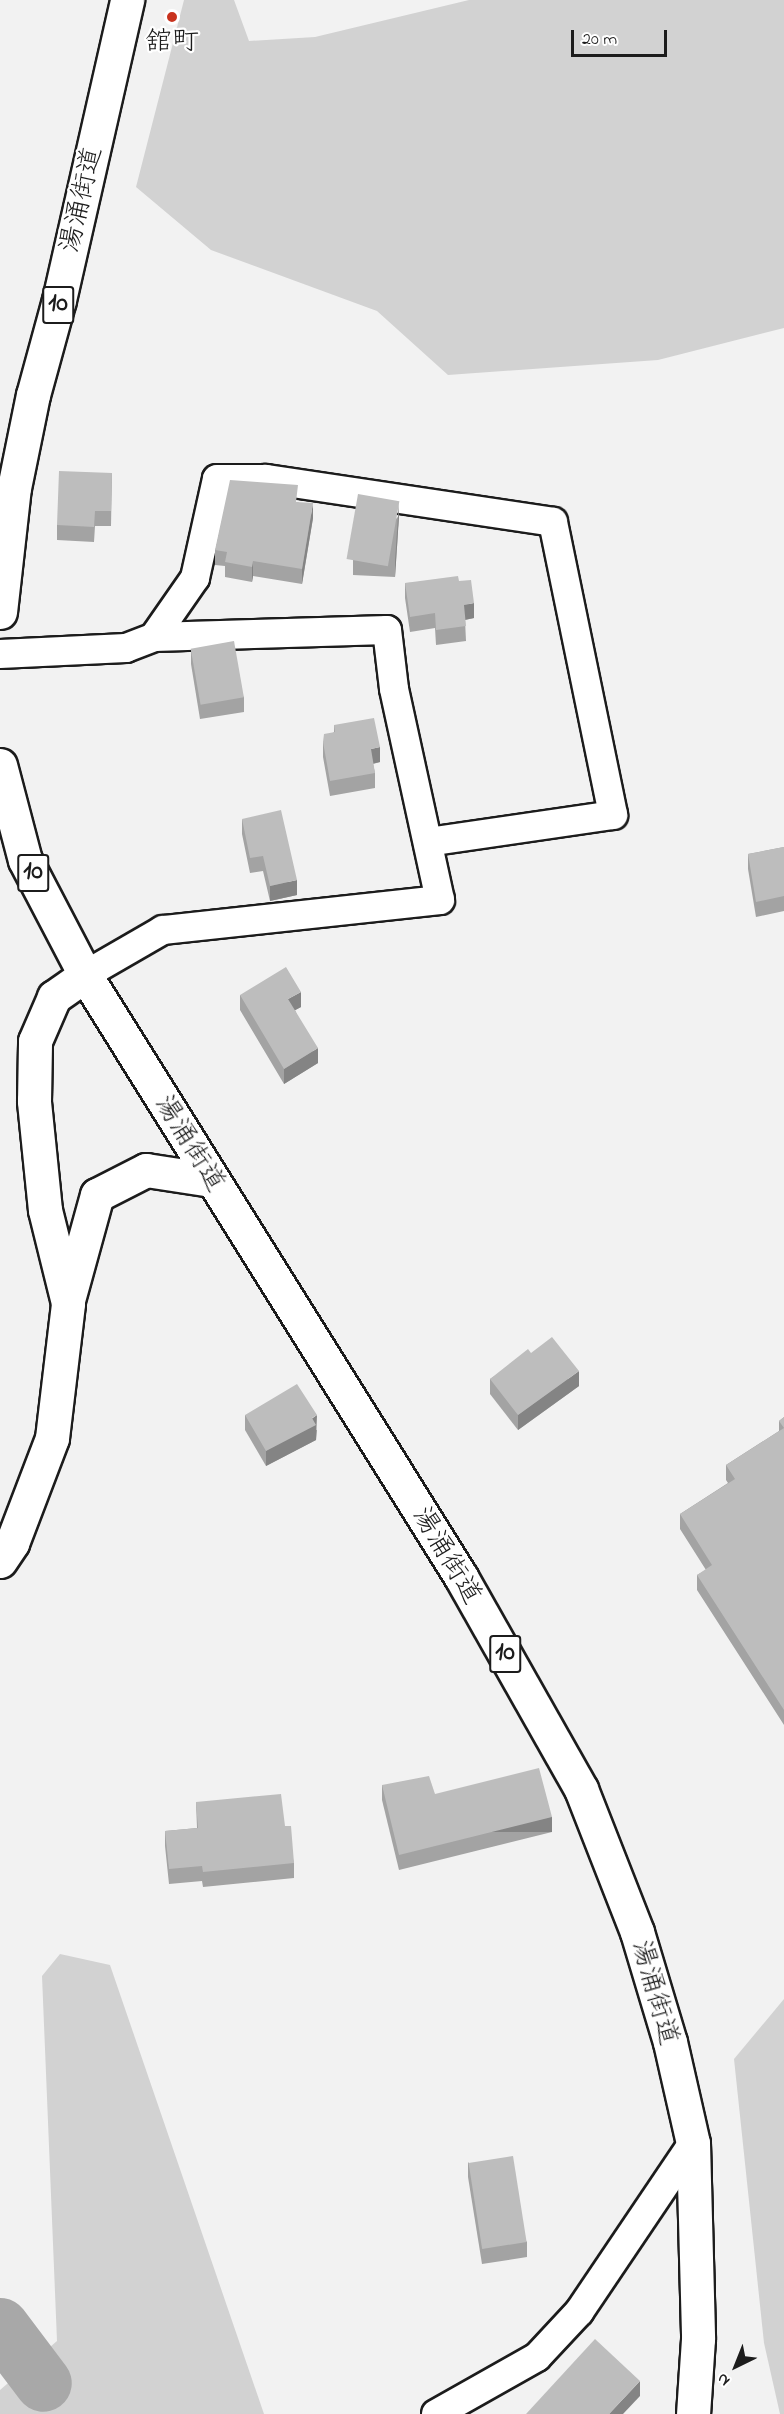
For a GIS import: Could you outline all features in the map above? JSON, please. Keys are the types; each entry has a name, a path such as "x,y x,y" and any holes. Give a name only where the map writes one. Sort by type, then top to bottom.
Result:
{"main road":[{"name":"湯涌街道","path":"0,612 14,488 33,395 60,300 127,0"},
{"name":"湯涌街道","path":"0,765 25,860 86,975 211,1180 461,1577 581,1789 637,1932 670,2042 693,2143 698,2339 693,2414"},
{"path":"68,1303 45,1210 34,1101 34,1041 54,997 86,975"},
{"path":"6,1552 52,1438 68,1303 98,1195 146,1170 211,1180"}],"street":[{"path":"154,637 195,578 217,479 266,479 553,522 613,815 428,842"},
{"path":"0,654 126,648 154,637 387,630 394,689 440,900 163,930 86,975"},
{"path":"436,2414 537,2357 579,2312 693,2143"}],"shaded area":[{"path":"184,0 234,0 249,41 315,37 469,0 784,0 784,328 658,360 448,375 377,311 211,250 136,187"},
{"path":"60,1954 110,1965 264,2414 0,2414 0,2390 57,2341 42,1976"},
{"path":"784,1999 784,2414 780,2414 764,2343 734,2059"}],"building":[{"path":"59,471 112,473 111,511 95,511 94,527 57,525"},
{"path":"230,480 298,485 296,502 313,503 302,569 253,561 252,567 225,562 227,552 215,550"},
{"path":"358,494 399,501 388,566 347,559"},
{"path":"458,576 459,581 471,580 474,603 464,605 466,626 436,630 435,613 410,617 405,583"},
{"path":"234,641 244,697 201,705 191,649"},
{"path":"374,718 380,747 371,749 375,773 330,781 323,742 324,734 335,732 334,725"},
{"path":"281,810 297,880 270,886 263,856 250,858 242,819"},
{"path":"784,847 784,896 756,902 748,854"},
{"path":"286,967 301,992 288,999 318,1048 284,1069 240,995"},
{"path":"552,1337 579,1371 518,1415 490,1379 528,1349 531,1353"},
{"path":"297,1384 317,1415 312,1418 316,1425 266,1451 245,1415"},
{"path":"784,1417 784,1428 779,1421"},
{"path":"784,1428 784,1710 697,1575 712,1565 680,1514 735,1479 726,1465"},
{"path":"539,1768 552,1817 399,1855 382,1785 429,1776 435,1794"},
{"path":"281,1794 285,1826 291,1826 294,1863 203,1872 202,1866 169,1869 165,1831 198,1828 196,1802"},
{"path":"513,2156 527,2242 482,2249 469,2163"},
{"path":"595,2339 640,2381 609,2414 526,2414"}],"waterway":[{"path":"0,2326 43,2383"}],"place":[{"name":"舘町","path":"172,17"}]}
